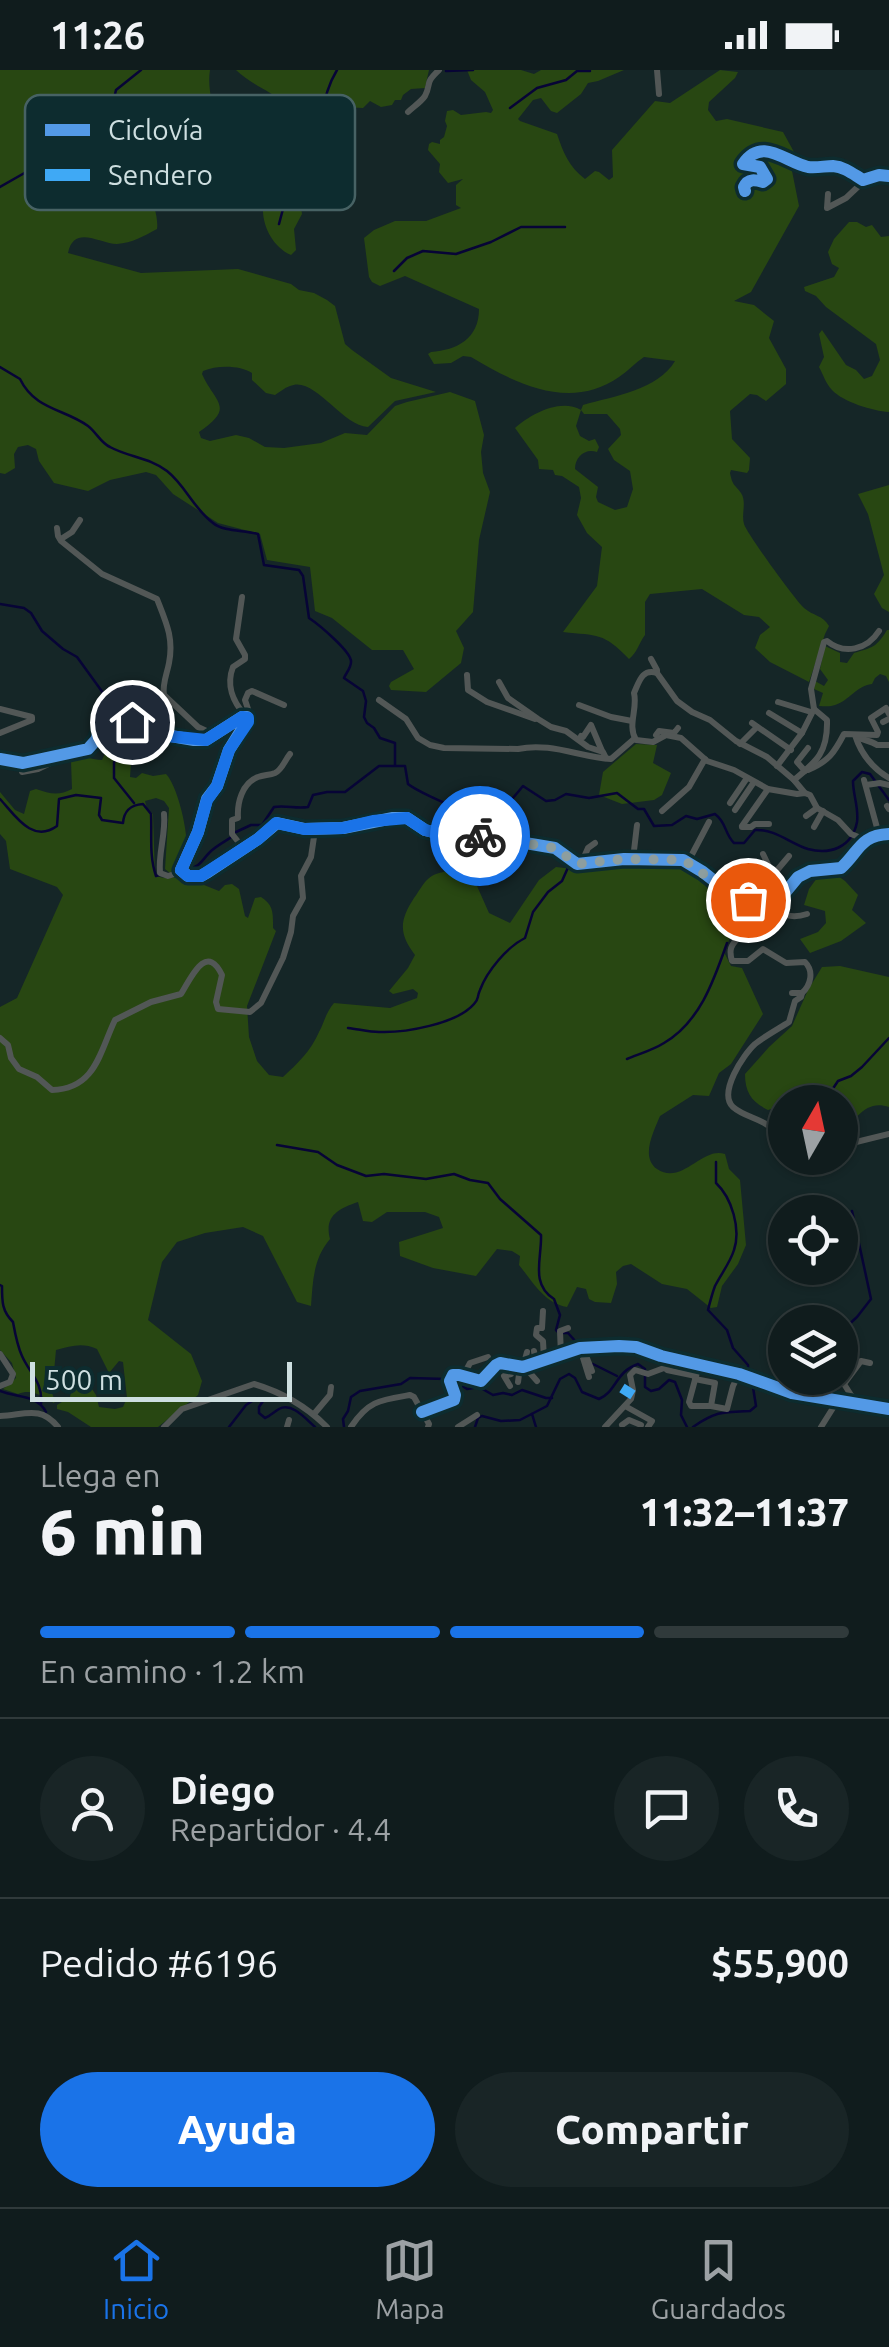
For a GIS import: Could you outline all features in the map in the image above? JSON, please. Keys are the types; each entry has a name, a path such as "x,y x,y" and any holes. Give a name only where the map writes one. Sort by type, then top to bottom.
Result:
{"street":[{"path":"408,112 422,100 428,81 439,70"},
{"path":"657,70 659,94"},
{"path":"745,191 747,182 764,182 766,178 760,167 743,164 756,151 767,151 806,166 840,167 864,180"},
{"path":"828,194 827,208 846,198 864,180 879,174 889,176"},
{"path":"61,540 80,520"},
{"path":"57,528 61,540 102,574 158,599 171,635 164,695 198,727 215,736"},
{"path":"242,597 236,639 246,656 233,667 230,678 234,702 248,715"},
{"path":"777,766 802,733 813,710 812,684 824,642 840,650 862,647 879,631"},
{"path":"651,659 676,701 763,755 810,795 820,809 853,835 866,840"},
{"path":"634,739 634,693 641,676 656,673"},
{"path":"466,675 468,690 487,702 538,720"},
{"path":"499,682 508,698 538,720 566,731 605,756"},
{"path":"164,814 166,829 159,864 161,874 168,876 181,870 229,750 248,722 245,700 251,692 284,705"},
{"path":"380,700 406,719 418,738 430,746 528,747 614,758 634,739"},
{"path":"778,702 813,710 826,720 826,741 821,753 794,780"},
{"path":"579,705 632,721"},
{"path":"0,709 32,720 0,733"},
{"path":"0,759 23,763 29,769 88,749 103,722 116,712 168,736 206,740 248,715"},
{"path":"770,713 802,733"},
{"path":"877,736 871,718 887,716"},
{"path":"877,736 887,716"},
{"path":"581,736 591,725 605,756"},
{"path":"740,744 754,726 791,750"},
{"path":"656,736 660,732 674,733 678,728"},
{"path":"806,770 834,754 845,734 856,731 877,736"},
{"path":"856,731 862,740 889,745"},
{"path":"856,731 860,753 889,782"},
{"path":"634,739 650,742 662,736 677,736 705,759 768,789 805,792"},
{"path":"806,770 798,762 808,748"},
{"path":"252,844 240,844 234,837 232,820 238,818 240,798 247,784 280,770 290,754"},
{"path":"662,811 689,787 705,759"},
{"path":"732,806 751,780"},
{"path":"879,834 871,783 889,782"},
{"path":"768,789 742,826 745,829 769,824"},
{"path":"806,816 820,809"},
{"path":"814,827 820,809"},
{"path":"181,870 188,876 201,876 252,844 276,823 315,829 352,828 373,821 407,818 433,832 448,830 546,846 581,864 683,860 727,891 782,916 807,914"},
{"path":"688,862 709,822"},
{"path":"633,859 637,824"},
{"path":"0,1038 8,1045 19,1069 52,1090 64,1090 79,1082 100,1060 115,1020 151,1002 180,994 204,962 216,964 222,974 218,1008 250,1012 260,1003 283,958 293,916 303,898 301,876 311,857 315,829"},
{"path":"752,900 784,894 795,879 810,871 841,868 866,840 889,834"},
{"path":"540,837 546,846"},
{"path":"581,864 588,848 596,843"},
{"path":"763,854 773,880 784,894"},
{"path":"773,875 789,856"},
{"path":"762,881 778,886"},
{"path":"752,900 742,932 729,952 732,960 748,960 762,948 786,963 805,962 810,977 806,990 795,1001 789,1022 754,1045 730,1082 728,1102 768,1125"},
{"path":"792,994 802,993"},
{"path":"858,1142 889,1134"},
{"path":"543,1311 542,1328 536,1328 536,1336 544,1342 527,1365 514,1384 504,1376 527,1365 582,1348 636,1347 739,1374 792,1393 889,1409"},
{"path":"560,1355 560,1331 568,1328"},
{"path":"582,1348 590,1374"},
{"path":"527,1365 531,1351 527,1365 537,1381"},
{"path":"0,1354 13,1374 10,1382 0,1386"},
{"path":"463,1376 470,1363 488,1356"},
{"path":"858,1364 863,1359"},
{"path":"619,1424 633,1395 630,1375 635,1370 645,1374 683,1361"},
{"path":"422,1412 454,1400 451,1377 456,1374 482,1381 496,1365 527,1365"},
{"path":"699,1365 689,1404 698,1407 728,1408 739,1374"},
{"path":"665,1368 716,1383 712,1406"},
{"path":"164,1427 182,1409 254,1384 314,1414 328,1427"},
{"path":"314,1414 331,1388"},
{"path":"851,1395 861,1404"},
{"path":"351,1427 372,1403 413,1396 428,1427"},
{"path":"821,1427 838,1400"},
{"path":"605,1427 629,1420 645,1426 652,1421 625,1406"},
{"path":"0,1416 39,1413 58,1427"},
{"path":"178,1414 179,1427"},
{"path":"458,1427 478,1415"}],"green space":[{"path":"0,70 210,70 211,95 25,95 25,210 155,210 157,229 133,241 117,244 82,237 71,244 68,253 141,273 238,269 291,284 335,306 345,344 352,350 391,378 436,392 395,401 368,427 348,418 309,387 290,386 275,395 266,393 247,370 215,368 202,374 220,410 199,432 201,438 210,441 236,435 265,447 284,448 321,443 345,433 367,435 395,406 407,402 450,392 475,401 484,435 483,473 490,492 479,540 473,612 456,631 464,648 461,663 426,692 391,690 391,682 414,669 403,650 372,650 332,618 315,611 310,567 267,560 260,534 218,523 173,494 156,475 146,472 110,480 88,491 54,483 36,449 28,445 18,447 14,454 15,468 0,473"},
{"path":"236,70 429,70 425,88 411,89 401,100 381,107 370,101 363,108 355,108 355,95 273,95"},
{"path":"467,70 521,70 534,74 541,70 624,70 588,83 581,94 557,113 541,98 533,100 518,119 557,134 567,159 585,179 595,171 609,180 613,177 612,150 655,101 670,103 720,70 738,72 709,102 708,110 716,121 727,119 783,132 794,152 792,171 799,206 751,292 734,301 754,305 774,321 769,338 786,369 786,384 766,401 750,394 730,411 732,439 750,458 747,473 730,473 743,497 744,524 754,540 799,603 829,626 809,682 770,662 755,648 760,635 770,627 759,617 744,615 702,589 650,594 645,602 645,635 629,659 599,637 563,632 597,586 602,547 587,533 577,515 579,487 555,475 553,470 539,469 538,460 515,428 546,409 564,406 581,410 583,405 634,391 658,379 675,361 644,357 600,387 563,393 525,384 471,357 434,364 428,354 465,341 475,328 479,309 405,276 380,286 372,282 364,238 395,221 426,221 461,208 456,205 456,185 463,179 448,183 439,172 440,164 428,150 429,144 440,144 444,137 447,111 461,115 493,110 485,92 471,80","holes":["581,410 584,414 607,414 620,429 621,435 608,449 614,460 630,471 633,489 627,507 615,510 598,502 598,487 575,469 582,454 597,452 599,447 595,439 589,441 580,436 576,426"]},
{"path":"263,210 301,210 294,229 296,250 291,255 279,247 264,221"},
{"path":"849,222 872,225 881,237 889,236 889,412 843,398 828,385 819,367 824,357 819,334 822,330 846,365 864,379 872,376 880,360 876,344 804,287 834,277 839,268 832,264 828,252"},
{"path":"889,485 889,612 874,594 884,575 868,514 858,494"},
{"path":"887,630 889,682 880,674 872,684 840,703 819,706 823,693 814,689 815,681 824,686 828,680 820,669 825,646 840,653 840,662 847,663 854,653 877,644"},
{"path":"114,723 118,723 124,736 133,737 130,777 166,774 182,812 186,854 181,865 170,873 165,869 169,808 156,798 145,801 153,814 155,876 184,877 219,891 232,884 239,889 248,918 255,898 261,897 271,907 276,931 247,1006 249,1037 257,1061 269,1075 283,1077 303,1057 334,1003 390,1008 417,998 413,989 393,994 389,991 415,955 404,934 406,914 424,883 436,874 467,872 489,913 510,923 539,880 556,867 589,871 685,867 733,903 735,926 724,952 731,966 742,968 763,1014 731,1064 719,1073 709,1096 693,1095 660,1116 649,1151 652,1164 666,1173 683,1170 708,1155 725,1154 729,1169 740,1180 746,1245 722,1286 717,1307 711,1308 687,1289 662,1284 631,1264 616,1272 611,1303 595,1302 589,1299 586,1289 577,1287 567,1307 559,1305 540,1291 519,1265 520,1256 512,1251 497,1249 476,1276 433,1268 400,1256 399,1242 443,1228 439,1217 425,1212 387,1212 372,1222 363,1221 358,1202 331,1219 330,1239 315,1271 311,1306 297,1302 263,1236 243,1227 177,1242 162,1262 148,1320 191,1354 202,1381 198,1395 158,1427 91,1427 57,1409 70,1397 73,1383 88,1383 99,1407 123,1407 127,1398 123,1362 119,1361 109,1373 97,1349 92,1347 76,1345 56,1350 54,1403 33,1393 3,1389 16,1378 12,1363 0,1350 0,1007 17,998 63,895 57,887 10,869 6,841 0,834 0,792 15,810 24,814 30,791 59,793 72,789 71,761 77,755 102,760"},
{"path":"636,744 657,745 653,763 671,773 662,795 654,800 622,804 599,795 603,772"},
{"path":"835,874 858,895 852,910 866,923 841,941 810,953 800,939 818,932 826,923 825,911 804,905 809,889 817,878"},
{"path":"840,966 889,977 889,1107 873,1106 858,1115 858,1085 768,1085 768,1110 758,1104 746,1087 745,1074 792,1026 822,967"}],"waterway":[{"path":"115,95 141,70"},
{"path":"327,95 337,70"},
{"path":"446,71 473,70"},
{"path":"510,108 537,88 566,80 577,71 590,71"},
{"path":"0,187 25,173"},
{"path":"279,224 283,210"},
{"path":"394,271 407,258 423,251 456,254 521,227 565,227"},
{"path":"0,367 20,379 42,403 79,420 107,445 167,471 213,523 258,534 264,565 299,570 309,618 350,657 344,678 363,691 367,723 380,738 395,743 395,765"},
{"path":"0,604 24,608 42,631 77,657 106,697 110,710"},
{"path":"113,717 124,753 114,762 114,778 134,803"},
{"path":"236,832 262,825 274,807 308,807 313,795 345,792 379,766 405,766 411,786 452,805 474,801 473,810 482,813 496,812 523,786 546,801 566,794 589,798 617,793 638,809 644,809 654,826 672,825 686,816 697,819 715,814 734,843 744,843 755,830 763,830 816,851 839,848 850,838 857,817 853,781 862,772 870,774 889,800"},
{"path":"0,799 25,825 40,832 57,826 59,799 76,795 101,798 102,820 123,823 128,809 143,804 151,814 152,861 156,876 159,875"},
{"path":"185,869 197,866 230,838"},
{"path":"348,1028 402,1031 443,1022 466,1011 477,1000 498,960 525,938 533,912 562,881 570,863"},
{"path":"627,1059 664,1043 687,1024 704,999 727,943"},
{"path":"835,1085 862,1067 889,1038"},
{"path":"277,1145 318,1152 337,1165 366,1176 426,1179 454,1174 488,1183 500,1199 541,1235 540,1278 560,1315 556,1330 568,1333 578,1344"},
{"path":"716,1162 716,1183 731,1205 736,1242 708,1310 727,1330 733,1348 748,1365 748,1373"},
{"path":"858,1239 871,1299 858,1316"},
{"path":"0,1285 17,1343 38,1384 41,1404"},
{"path":"593,1364 617,1376"},
{"path":"475,1427 482,1416 520,1420 547,1406 560,1379 569,1374 582,1392 599,1399 630,1367 638,1364 645,1369 645,1387 651,1391 669,1380 675,1382 687,1427"},
{"path":"344,1427 351,1397 360,1391 401,1384 410,1378 446,1379"},
{"path":"453,1380 467,1389 479,1387 493,1395 512,1395 522,1390 552,1398"},
{"path":"693,1427 720,1413 750,1411 756,1406 752,1381"},
{"path":"0,1391 32,1399 46,1412"},
{"path":"229,1427 246,1405 257,1398 263,1401 259,1413 265,1418 284,1407 298,1412 315,1427"},
{"path":"532,1414 536,1427"}],"marked path":[{"path":"622,1388 633,1395"}],"cycle path":[{"path":"745,191 748,182 767,179 760,167 743,164 750,156 766,151 808,167 837,167 863,180 889,176"},
{"path":"0,759 23,763 88,749 104,719 116,712 159,734 194,740 206,740 247,717 229,750 217,786 207,799 181,870 188,876 208,872 277,823 305,829 343,828 407,818 433,832 448,830 555,848 577,864 624,859 683,860 727,891 761,900 784,894 798,877 810,871 841,868 866,841 889,834"},
{"path":"422,1412 454,1400 450,1381 453,1375 481,1381 500,1363 523,1367 580,1348 619,1346 739,1374 792,1393 889,1409"}],"way so far":[{"path":"480,836 555,848 577,864 624,859 684,860 727,891 748,900"}],"route":[{"path":"132,722 168,736 206,740 242,717 248,718 207,800 181,870 188,876 208,872 280,822 304,829 352,828 373,821 407,818 433,832 448,830 480,836"}]}
